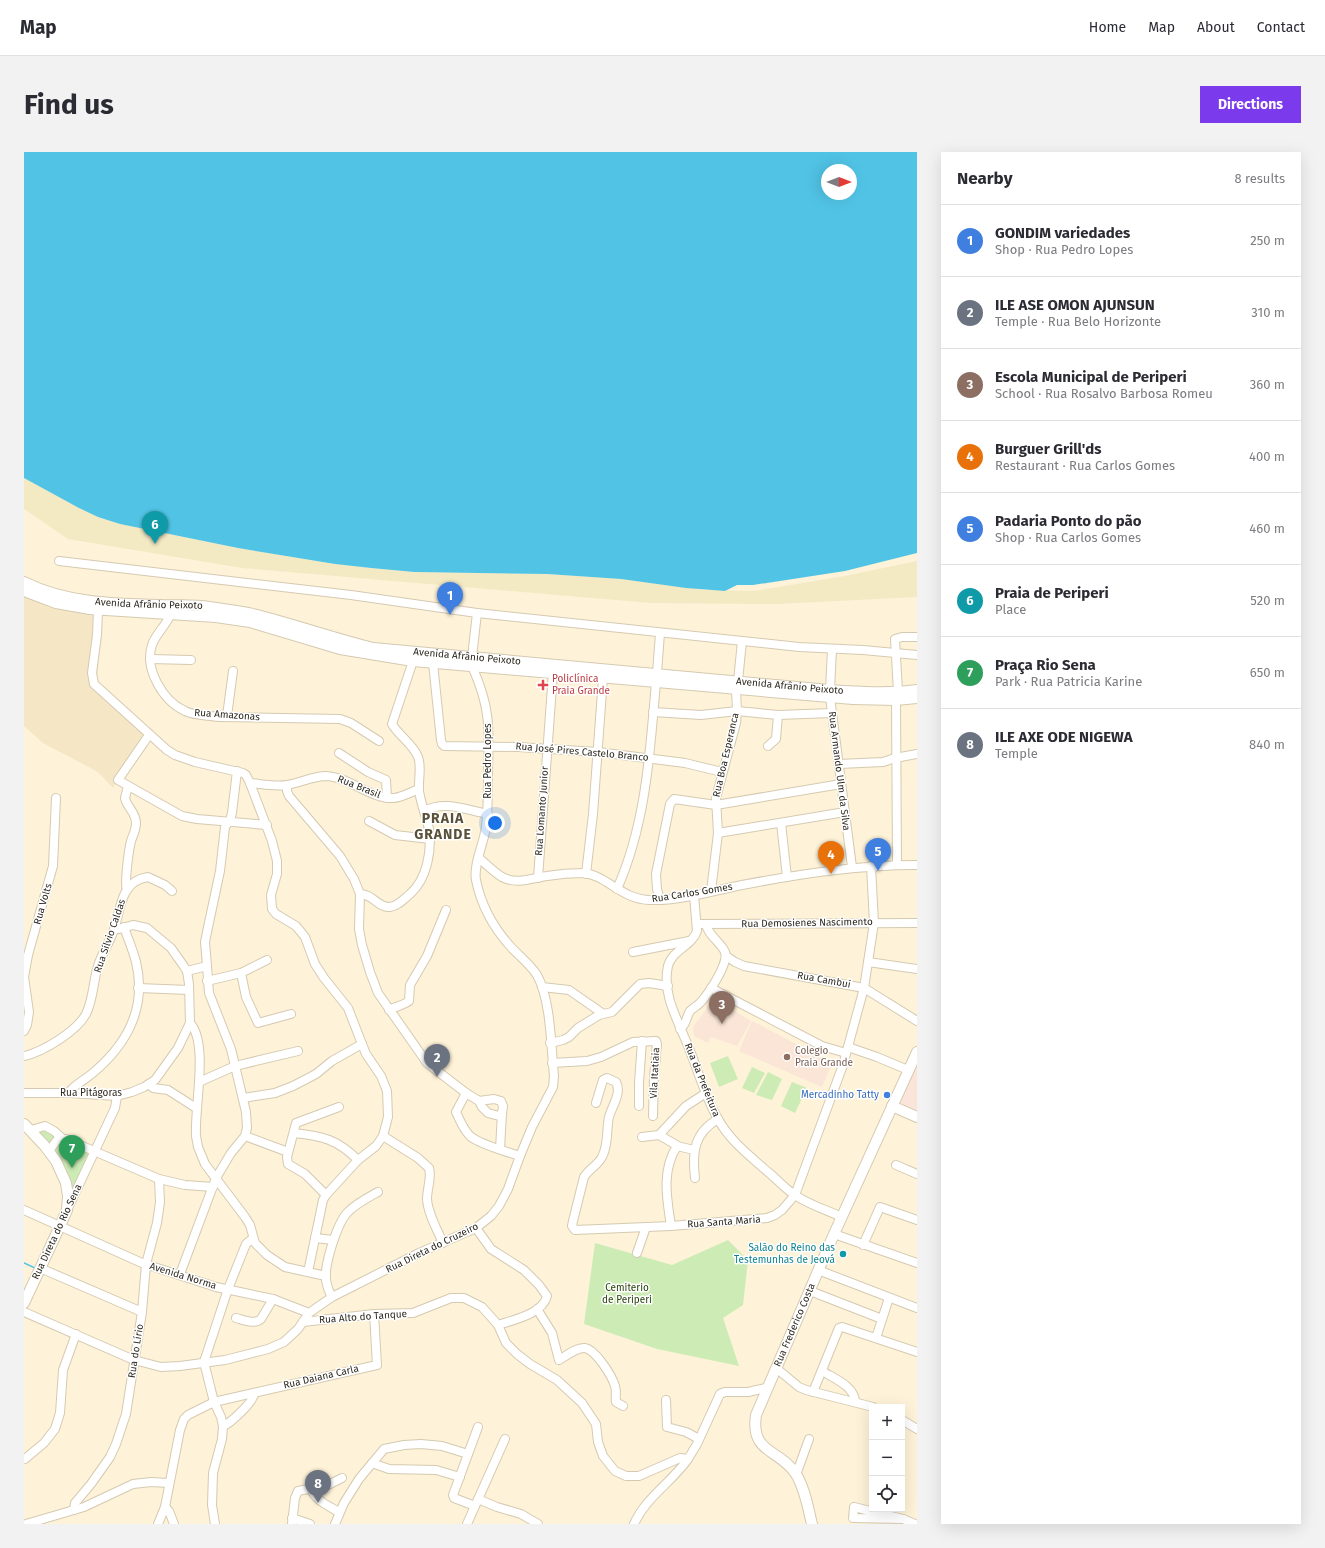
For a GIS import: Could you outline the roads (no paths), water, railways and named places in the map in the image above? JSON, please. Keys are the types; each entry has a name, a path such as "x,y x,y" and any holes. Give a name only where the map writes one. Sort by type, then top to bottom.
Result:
{"main road":[{"name":"Avenida Afrânio Peixoto","path":"24,582 49,593 80,600 213,607 253,614 373,648 553,673 603,678 657,678"},
{"name":"Avenida Afrânio Peixoto","path":"24,591 34,596 62,604 98,610 216,617 250,622 340,649 413,661 434,663 472,661 830,694 875,693 917,698"},
{"name":"Avenida Afrânio Peixoto","path":"897,696 917,690"},
{"name":"Rua Frederico Costa","path":"812,1524 802,1487 796,1475 787,1465 761,1444 756,1435 756,1415 766,1388 818,1270 917,1052"},
{"path":"892,1106 917,1116"},
{"path":"27,1127 48,1151 61,1171 66,1182 67,1210"},
{"name":"Rua Direta do Rio Sena","path":"24,1303 27,1288 40,1268 67,1210"}],"street":[{"path":"59,561 350,595 477,613 742,641 917,655"},
{"path":"98,610 97,636 92,673 92,680 94,684 159,744 171,753 185,759 241,772 250,783 267,825 277,861 276,874 271,895 272,909 276,914 296,926 305,937 312,957 320,971 348,1008 366,1054 381,1076 387,1091 388,1117 383,1136 376,1146 358,1160 326,1195 321,1205 320,1219 308,1272"},
{"path":"472,661 477,613"},
{"name":"Rua Amazonas","path":"171,614 152,643 150,659 157,682 166,696 176,705 190,713 283,719 340,719 351,723 379,741"},
{"path":"617,889 633,847 644,797 657,678 660,633"},
{"path":"897,865 895,758 897,696 895,639 902,637 917,637"},
{"name":"Rua Boa Esperanca","path":"711,891 718,833 716,798 735,728 737,686 742,641"},
{"name":"Rua Armando Ulm da Silva","path":"832,649 830,694 852,867"},
{"path":"150,659 191,660"},
{"path":"360,894 371,897 380,905 387,907 396,905 407,897 416,887 423,874 428,858 430,838 419,789 419,758 392,724 413,661"},
{"name":"Rua Pedro Lopes","path":"472,661 480,684 487,715 488,814 484,842 479,858"},
{"name":"Rua José Pires Castelo Branco","path":"434,663 442,744 447,747 488,746 598,752 685,763 722,772"},
{"path":"227,716 233,671"},
{"name":"Rua Lomanto Junior","path":"538,878 553,673"},
{"path":"586,874 593,814 603,678"},
{"path":"653,712 701,715 737,711 778,715 832,714"},
{"path":"768,746 776,739 778,715"},
{"path":"149,735 118,780 182,816 197,819 267,825"},
{"path":"339,753 368,772 386,780 386,798"},
{"path":"839,764 883,762 917,754"},
{"path":"180,1274 212,1187 231,1154 245,1136 247,1120 228,1038 213,1005 207,981 206,942 220,871 225,827 232,813 241,772"},
{"name":"Rua Brasil","path":"250,783 287,785 316,777 326,776 337,778 386,798 396,798 419,789"},
{"path":"660,900 656,882 656,866 672,801 678,799 716,805 841,784"},
{"path":"287,785 289,796 340,856 351,872 360,894 359,929 362,945 374,984 389,1010 427,1063 466,1094 479,1101 500,1100 503,1105 500,1149"},
{"name":"Rua Sílvio Caldas","path":"24,1056 38,1052 71,1030 84,1017 90,1004 99,963 114,929 121,903 127,890 125,880 130,847 136,824 133,811 126,802 125,795 128,786"},
{"name":"Rua Volts","path":"24,1031 27,1024 28,1012 24,976 30,948 53,866 56,798"},
{"path":"424,811 436,806 448,806 488,814"},
{"path":"718,833 845,812"},
{"path":"369,821 394,835 430,838"},
{"path":"781,823 787,877"},
{"name":"Rua Carlos Gomes","path":"479,858 497,874 511,880 529,880 553,875 586,874 597,878 634,898 660,900 852,867 917,865"},
{"name":"Rua Direta do Cruzeiro","path":"24,1312 134,1360 150,1365 169,1367 224,1360 268,1349 284,1342 298,1329 309,1314 332,1297 476,1228 490,1216 502,1202 532,1127 553,1087 554,1079 546,1006 542,987 532,968 510,947 490,918 483,903 476,879 476,866 479,858"},
{"name":"Rua Santa Maria","path":"596,1103 603,1080 607,1078 616,1082 616,1100 609,1117 607,1145 600,1161 587,1172 584,1177 573,1220 573,1228 580,1230 671,1226 767,1218 782,1210 795,1195 829,1105 847,1050 864,988 874,922 871,866"},
{"path":"127,890 130,885 139,880 148,878 172,891"},
{"path":"664,945 672,958 696,934 697,924 694,895"},
{"path":"389,1010 399,1005 406,1004 409,1000 410,985 427,956 446,910"},
{"name":"Rua Demosienes Nascimento","path":"697,924 917,923"},
{"path":"680,1029 686,1023 690,1011 699,1004 711,988 725,962 726,956 724,950 708,931 706,924"},
{"name":"Rua Pitágoras","path":"24,1093 69,1093 117,1096 132,1092 149,1084 170,1061 178,1048 190,1023 187,971 171,948 147,928 133,925 119,930 114,929"},
{"path":"69,1093 70,1089 86,1079 108,1060 121,1044 134,1020 137,1009 138,988 136,961 124,927"},
{"path":"633,952 690,940"},
{"name":"Rua Cambuí","path":"726,956 744,966 864,988 917,1021"},
{"name":"Rua da Prefeitura","path":"672,958 668,970 668,986 673,1010 718,1119 732,1139 795,1195 842,1217"},
{"path":"207,981 240,972 267,960"},
{"path":"868,962 917,969"},
{"path":"187,971 207,966"},
{"path":"240,972 246,997 258,1023 291,1014"},
{"path":"550,1043 569,1037 578,1028 602,1013 612,1012 640,984 649,983 668,986"},
{"path":"542,987 569,990 602,1013"},
{"path":"138,988 189,990"},
{"path":"711,988 822,1046 877,1057 908,1070"},
{"path":"190,1023 196,1031 198,1040 200,1060 196,1108 196,1136 198,1147 205,1164 245,1217 250,1225 253,1238 261,1251 285,1267 326,1276"},
{"path":"639,1106 642,1041"},
{"name":"Vila Itatiaia","path":"552,1063 587,1061 601,1057 633,1042 655,1041 657,1043 653,1116"},
{"path":"243,1098 260,1097 292,1086 316,1074 332,1061 362,1044"},
{"path":"199,1082 235,1066 298,1050"},
{"path":"149,1084 153,1088 168,1090 196,1108"},
{"path":"659,1135 686,1106 706,1093"},
{"path":"466,1094 456,1110 465,1130 471,1137 520,1156"},
{"name":"Rua Direta do Rio Sena","path":"67,1210 115,1108 117,1096"},
{"path":"479,1101 488,1113 499,1116 502,1113"},
{"path":"326,1195 305,1174 287,1162 288,1152 294,1133 295,1124 338,1107"},
{"path":"695,1178 694,1150 704,1129 718,1119"},
{"path":"27,1127 45,1126 62,1138 159,1179 185,1185 212,1187"},
{"path":"294,1133 324,1137 347,1150 358,1160"},
{"path":"642,1137 659,1135 678,1146 694,1150"},
{"path":"245,1136 288,1152"},
{"path":"383,1136 418,1158 429,1168 430,1176 427,1194 428,1205 443,1243"},
{"path":"48,1151 57,1140 62,1138"},
{"path":"671,1226 666,1190 666,1178 676,1147 678,1146"},
{"path":"896,1165 917,1174"},
{"name":"Rua do Lírio","path":"74,1510 75,1503 105,1464 116,1444 126,1414 142,1312 146,1264 157,1223 160,1196 159,1179"},
{"path":"332,1297 326,1281 326,1276 333,1240 343,1218 348,1211 378,1192"},
{"path":"863,1244 880,1207 917,1220"},
{"name":"Avenida Norma","path":"24,1210 146,1264 216,1287 273,1298 309,1314"},
{"path":"637,1253 646,1227"},
{"path":"476,1228 491,1249 524,1270 546,1293 546,1300 537,1309 525,1316 498,1325"},
{"path":"834,1234 917,1263"},
{"path":"215,1524 212,1505 213,1473 222,1439 223,1426 221,1417 214,1402 204,1362 228,1289 246,1244 253,1238"},
{"path":"315,1238 333,1240"},
{"path":"40,1268 142,1312"},
{"path":"818,1270 917,1308"},
{"path":"810,1291 882,1318"},
{"name":"Rua Alto do Tanque","path":"303,1322 374,1314 418,1312 444,1300 460,1297 482,1307 498,1325 506,1343 517,1354 530,1364 557,1380 582,1403 596,1424 598,1442 603,1456 615,1471 626,1476 639,1476 680,1458 688,1459"},
{"path":"236,1318 250,1322 258,1322 273,1298"},
{"path":"876,1338 889,1298"},
{"path":"537,1309 552,1333 559,1360 582,1348 593,1352 600,1360 615,1386 616,1402 623,1406"},
{"name":"Rua Daiana Carla","path":"158,1524 165,1507 180,1430 184,1419 194,1411 214,1402 377,1365 374,1314"},
{"path":"812,1392 839,1328 876,1338 917,1352"},
{"path":"25,1459 44,1443 55,1428 60,1413 63,1370 76,1334"},
{"path":"776,1368 799,1387 812,1392 869,1406"},
{"path":"822,1371 850,1390 854,1395 855,1402"},
{"path":"634,1524 649,1500 670,1481 688,1459 720,1394 725,1392 748,1392 766,1388"},
{"path":"223,1426 228,1424 252,1401 254,1394"},
{"path":"666,1400 667,1427 686,1432 699,1439"},
{"path":"905,1422 917,1429"},
{"path":"478,1427 453,1497 521,1514 537,1523"},
{"path":"467,1524 505,1439"},
{"path":"796,1475 809,1439"},
{"path":"335,1524 339,1512 360,1479 384,1449 404,1445 422,1444 442,1446 468,1454"},
{"path":"372,1463 389,1469 436,1470 460,1477"},
{"path":"310,1524 292,1521 297,1492 328,1485 342,1478"},
{"path":"26,1524 74,1510 133,1484 151,1482 169,1483"},
{"path":"311,1488 314,1495 321,1501 339,1512"},
{"path":"165,1507 169,1511 174,1524"},
{"path":"903,1519 853,1518 854,1507 903,1519 915,1524"}],"water":[{"path":"24,152 917,152 917,553 845,571 753,585 737,585 725,591 686,588 621,579 547,574 414,572 335,564 238,548 120,524 98,517 24,478"}],"waterway":[{"path":"24,1263 35,1268"}],"place":[{"name":"Praia de Periperi","path":"155,544"},
{"name":"GONDIM variedades","path":"450,615"},
{"name":"Policlínica Praia Grande","path":"543,685"},
{"name":"Padaria Ponto do pão","path":"878,871"},
{"name":"Burguer Grill'ds","path":"831,874"},
{"name":"Escola Municipal de Periperi","path":"722,1024"},
{"name":"Colegio Praia Grande","path":"787,1057"},
{"name":"ILE ASE OMON AJUNSUN","path":"437,1077"},
{"name":"Mercadinho Tatty","path":"887,1095"},
{"name":"Praça Rio Sena","path":"72,1168"},
{"name":"Salão do Reino das Testemunhas de Jeová","path":"843,1254"},
{"name":"ILE AXE ODE NIGEWA","path":"318,1503"}],"district":[{"name":"PRAIA GRANDE","path":"443,826"}],"park label":[{"name":"Cemiterio de Periperi","path":"627,1294"}]}
